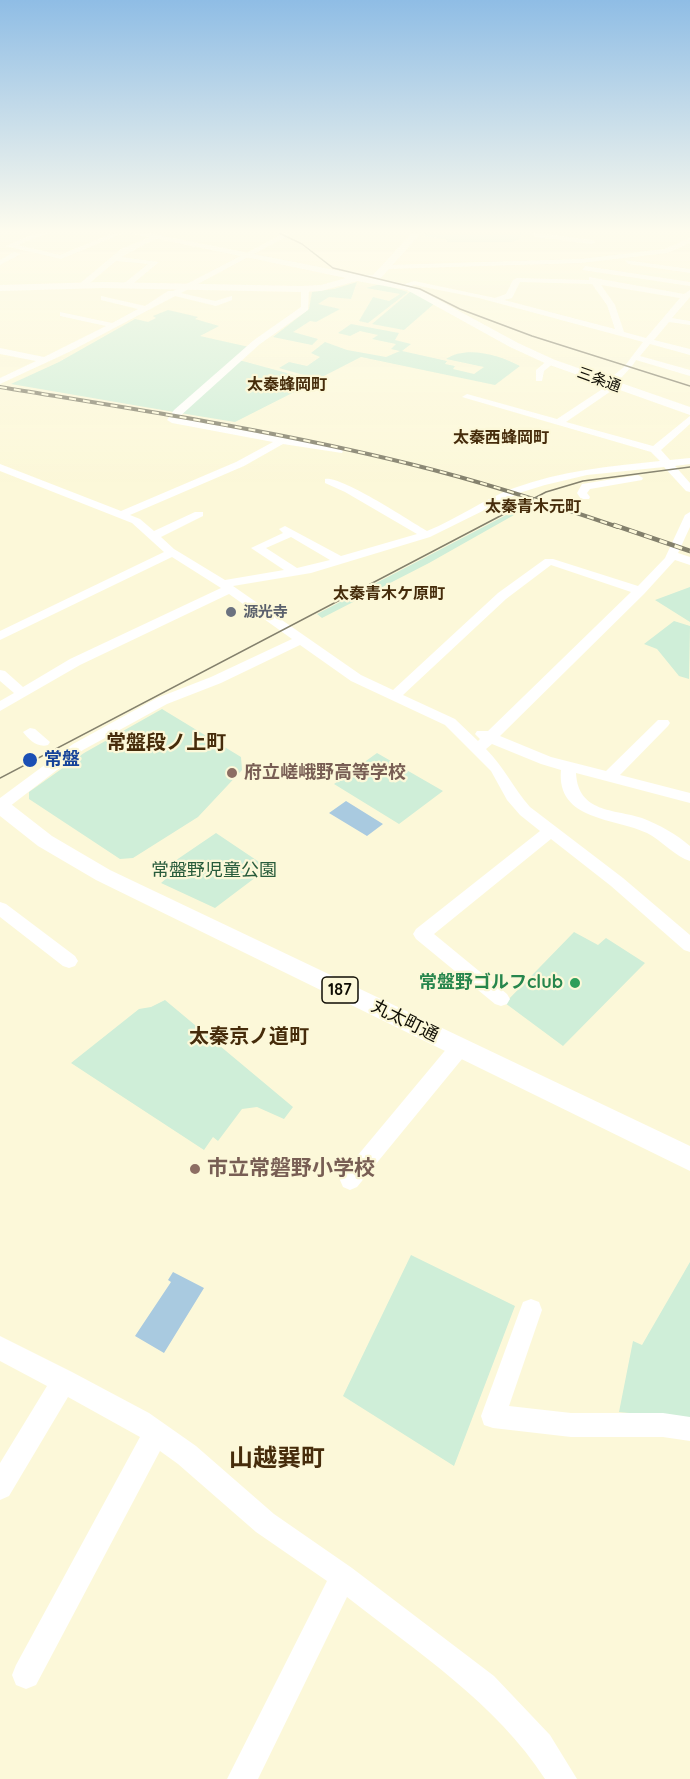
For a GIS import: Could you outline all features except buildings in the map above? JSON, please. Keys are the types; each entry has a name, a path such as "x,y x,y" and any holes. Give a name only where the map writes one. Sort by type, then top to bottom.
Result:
{"main road":[{"name":"三条通","path":"463,316 514,345 552,362 690,411"},
{"name":"丸太町通","path":"0,806 45,841 103,874 690,1159"}],"street":[{"path":"71,316 112,326"},
{"path":"0,381 5,376 30,368 81,339 130,316"},
{"path":"293,316 257,342 177,412 172,420 338,451"},
{"path":"554,316 690,352"},
{"path":"615,316 633,359"},
{"path":"560,422 613,385 612,381 628,368 670,316"},
{"path":"667,319 690,323"},
{"path":"0,351 45,360"},
{"path":"633,359 690,373"},
{"path":"539,379 540,370 552,362"},
{"path":"11,364 30,368"},
{"path":"467,397 655,450 665,464 690,489"},
{"path":"655,450 690,419"},
{"path":"121,515 240,464 283,440"},
{"path":"0,707 84,658 226,586 295,572 426,535 525,487 587,472 690,462"},
{"path":"0,467 136,521 173,552 226,586 300,640 356,678 393,697 546,761 690,798"},
{"path":"585,497 582,493 586,486 690,471"},
{"path":"329,481 350,490 426,535"},
{"path":"153,536 199,514"},
{"path":"478,749 664,566 672,555 690,515"},
{"path":"295,572 257,548 289,531 339,560"},
{"path":"0,636 173,552"},
{"path":"672,555 690,561"},
{"path":"393,697 502,597 549,561 640,591"},
{"path":"0,806 78,747 162,701 216,681 300,640"},
{"path":"0,674 22,693"},
{"path":"450,722 497,768 519,805 617,882 690,945"},
{"path":"608,778 663,723"},
{"path":"30,732 44,742"},
{"path":"569,767 567,773 571,790 583,806 602,815 636,822 669,836 690,855"},
{"path":"501,999 422,934 550,831"},
{"path":"0,908 69,961"},
{"path":"350,1180 460,1047"},
{"path":"531,1310 493,1416 571,1425 663,1425 690,1428"},
{"path":"0,1347 64,1380 156,1433 211,1475 265,1523 343,1577 484,1686 540,1745 562,1779"},
{"path":"2,1479 64,1380"},
{"path":"26,1675 156,1433"},
{"path":"242,1779 343,1577"}],"green space":[{"path":"153,316 198,317 195,319 219,326 200,336 249,347 174,412 11,384 59,362 135,319 148,322 156,318"},
{"path":"300,316 327,316 316,322 310,321 293,332 318,339 312,345 273,337"},
{"path":"362,316 377,316 368,323 359,321"},
{"path":"381,316 420,316 404,330 372,324"},
{"path":"351,324 399,333 395,340 411,344 402,351 447,361 445,364 455,366 453,369 474,374 484,367 446,359 454,355 473,352 493,355 520,366 495,385 361,357 318,379 279,368 289,362 307,366 320,357 311,353 325,342 347,350 386,357 400,351 391,349 396,344 372,339 378,335 360,331 350,336 338,333"},
{"path":"239,360 316,381 235,422 180,413"},
{"path":"533,501 537,502 429,563 322,618 317,614"},
{"path":"690,587 690,622 655,600"},
{"path":"674,621 690,626 689,679 679,676 657,649 644,644"},
{"path":"162,709 241,757 242,770 198,817 133,858 120,859 29,799 29,792 84,753"},
{"path":"377,753 443,791 399,824 334,784"},
{"name":"常盤野児童公園","path":"216,833 268,868 215,908 161,883 175,871 166,867"},
{"name":"常盤野ゴルフclub","path":"574,932 598,945 606,938 645,963 563,1046 505,1003"},
{"path":"165,1000 293,1107 284,1119 257,1107 242,1109 218,1141 213,1137 204,1150 71,1063 139,1009 151,1007"},
{"path":"411,1255 515,1306 454,1466 343,1396"},
{"path":"690,1262 690,1419 619,1412 633,1341 642,1345"}],"water":[{"path":"346,801 383,824 367,836 329,813"},
{"path":"173,1272 204,1288 164,1353 135,1336 171,1282 168,1280"}],"tram line":[{"path":"479,316 532,336 690,386"},
{"path":"0,778 546,492 583,481 690,467"}],"railway":[{"path":"0,387 208,422 363,453 491,486 618,527"},
{"path":"614,525 690,551"}],"place":[{"name":"源光寺","path":"231,612"},
{"name":"常盤","path":"30,760"},
{"name":"府立嵯峨野高等学校","path":"232,773"},
{"name":"常盤野ゴルフclub","path":"575,983"},
{"name":"市立常磐野小学校","path":"195,1169"}],"district":[{"name":"太秦蜂岡町","path":"287,385"},
{"name":"太秦西蜂岡町","path":"501,438"},
{"name":"太秦青木元町","path":"533,507"},
{"name":"太秦青木ケ原町","path":"389,594"},
{"name":"常盤段ノ上町","path":"166,743"},
{"name":"太秦京ノ道町","path":"249,1037"},
{"name":"山越巽町","path":"277,1459"}]}
